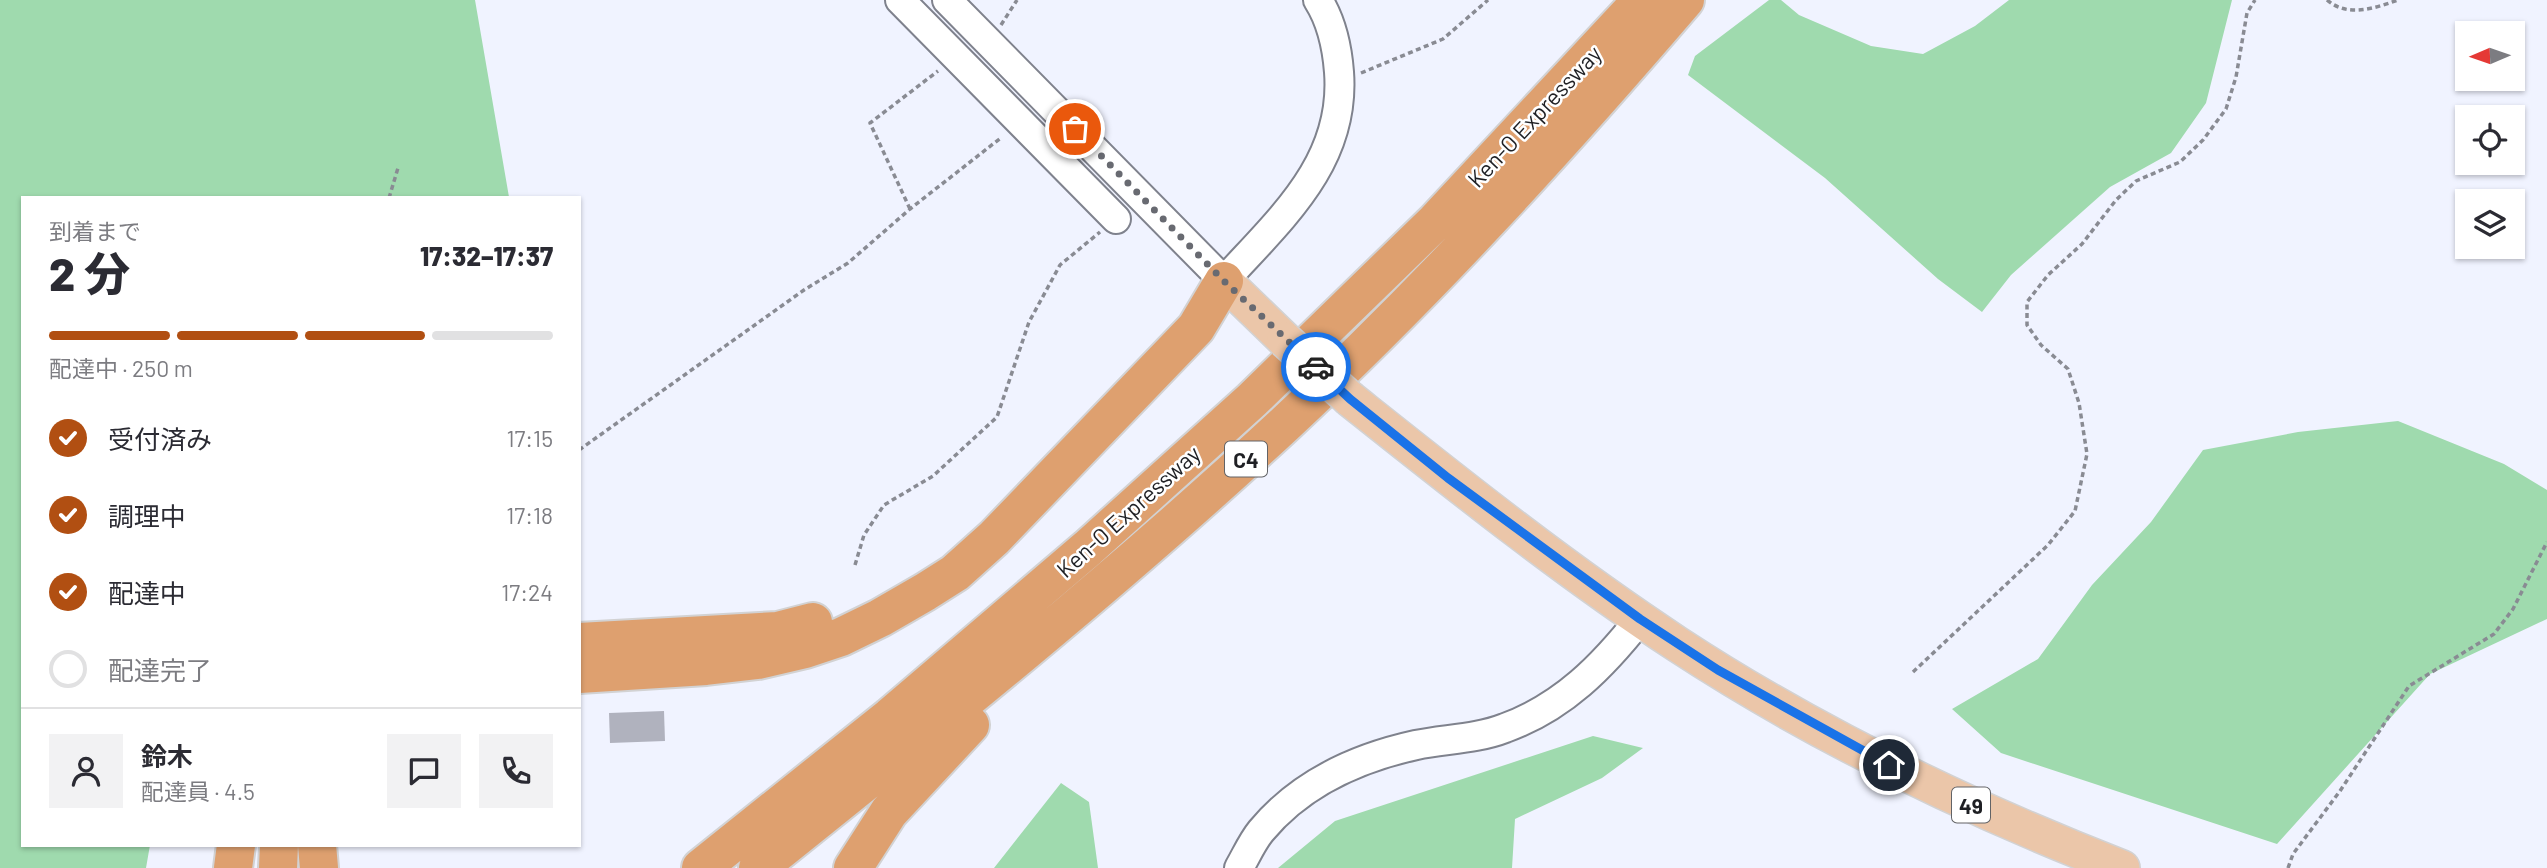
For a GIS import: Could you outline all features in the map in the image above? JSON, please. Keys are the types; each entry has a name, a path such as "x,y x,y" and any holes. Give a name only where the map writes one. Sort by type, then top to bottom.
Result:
{"highway":[{"name":"Ken-O Expressway","path":"701,868 890,717 1078,557 1252,400 1436,221 1642,0"},
{"name":"Ken-O Expressway","path":"758,868 1103,588 1287,422 1453,257 1603,95 1685,0"},
{"path":"581,674 758,660 841,637 877,609 922,582 1174,318 1224,281"},
{"path":"853,868 888,812 926,769 1103,588"},
{"path":"581,642 778,631 842,613 877,609"},
{"path":"680,868 704,850 776,806"},
{"path":"233,868 236,847"},
{"path":"255,868 257,847"},
{"path":"278,868 279,847"},
{"path":"317,847 319,868"}],"main road":[{"name":"49","path":"1224,281 1350,399 1459,486 1640,619 1718,670 1910,776 1992,815 2122,868"}],"street":[{"path":"900,0 1116,219"},
{"path":"947,0 1224,281 1303,192 1316,172 1334,130 1339,83 1328,16 1318,0"},
{"path":"1239,868 1259,834 1282,808 1334,772 1354,763 1417,745 1485,734 1534,715 1558,702 1580,685 1613,653 1640,619"}],"path":[{"path":"984,38 1003,23 1017,0"},
{"path":"1339,83 1443,38 1488,0"},
{"path":"1913,672 2048,545 2075,511 2087,454 2079,403 2068,369 2041,345 2026,326 2027,302 2048,275 2082,244 2116,200 2136,181 2180,162 2203,140 2226,109 2236,77 2247,13 2255,0"},
{"path":"2327,0 2335,7 2365,11 2398,0"},
{"path":"910,209 870,123 956,58"},
{"path":"581,449 804,290 848,263 910,209 1021,123"},
{"path":"389,196 398,168"},
{"path":"855,565 864,535 884,505 933,476 997,417 1029,322 1060,265 1116,219"},
{"path":"2287,868 2293,854 2340,791 2409,686 2494,634 2513,609 2547,542"}],"green space":[{"path":"0,0 475,0 509,196 21,196 21,847 150,847 146,868 0,868"},
{"path":"1769,0 1781,0 1799,15 1871,46 1923,54 1975,26 2009,0 2232,0 2206,103 2171,153 2110,187 2011,275 1982,312 1938,279 1825,178 1688,75 1695,56"},
{"path":"2398,421 2504,464 2547,490 2547,619 2430,674 2277,844 2001,753 1952,709 2038,659 2092,585 2151,522 2203,450 2298,432"},
{"path":"1593,736 1643,748 1602,778 1515,819 1512,868 1278,868 1335,821"},
{"path":"1061,783 1089,802 1098,868 994,868"}],"building":[{"path":"664,711 665,741 610,743 609,713"}],"way so far":[{"path":"1075,129 1224,281 1316,367"}],"route":[{"path":"1316,367 1350,399 1448,478 1640,619 1718,670 1889,765"}]}
